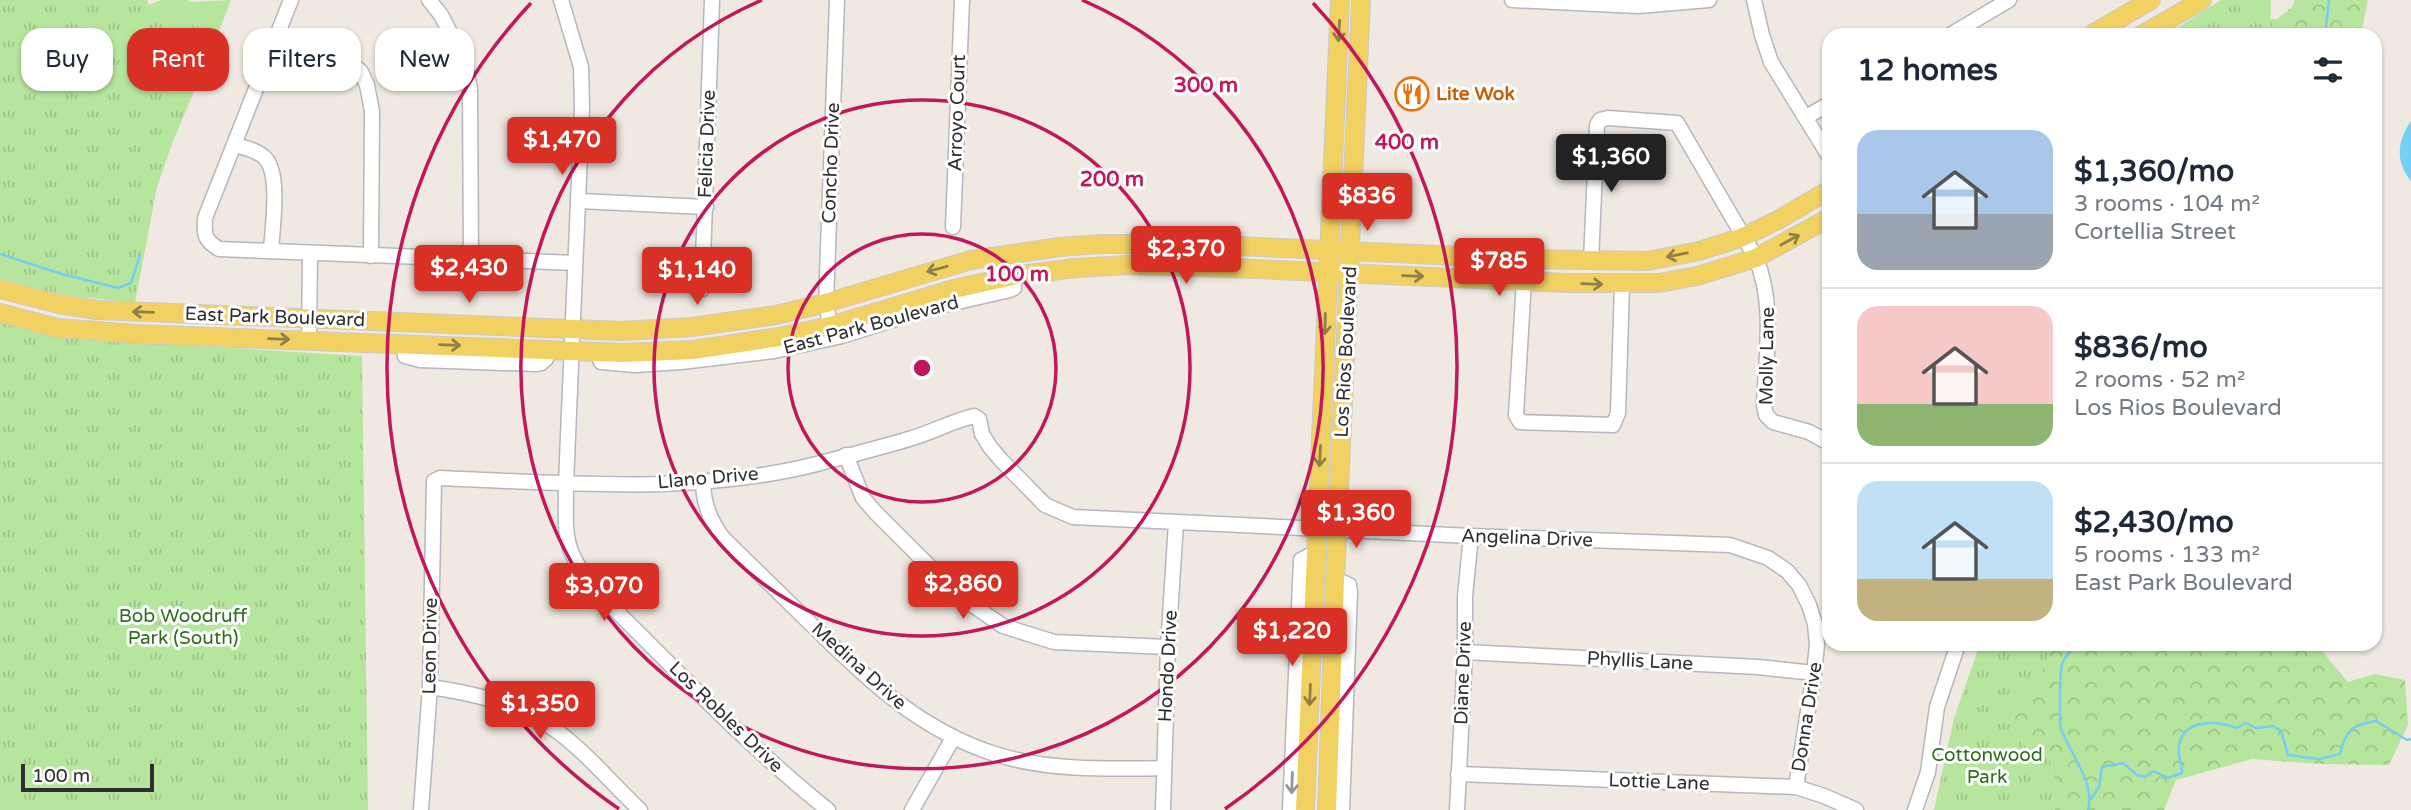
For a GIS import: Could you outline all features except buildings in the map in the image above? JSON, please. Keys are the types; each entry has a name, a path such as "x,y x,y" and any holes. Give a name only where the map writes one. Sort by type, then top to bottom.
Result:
{"main road":[{"name":"Los Rios Boulevard","path":"1305,810 1340,0"},
{"name":"Los Rios Boulevard","path":"1327,810 1361,0"},
{"path":"2103,28 2151,0"},
{"path":"2154,28 2202,0"},
{"path":"1334,101 1357,101"},
{"name":"East Park Boulevard","path":"0,289 59,304 97,310 621,331 692,327 776,315 971,260 1101,244 1194,244 1524,259 1648,261 1699,251 1743,237 1822,194"},
{"name":"East Park Boulevard","path":"0,313 57,328 94,332 597,352 716,348 831,326 931,295 1013,276 1103,266 1230,268 1622,285 1660,283 1697,276 1756,258 1822,222"},
{"path":"1101,244 1103,266"},
{"path":"1524,259 1524,280"},
{"path":"1322,413 1343,418"}],"street":[{"path":"281,28 291,0"},
{"path":"429,0 441,15 464,60 470,89 471,260"},
{"name":"Los Robles Drive","path":"561,0 581,67 582,107 566,483 566,534 569,550 576,565 596,590 779,769 828,810"},
{"name":"Felicia Drive","path":"702,289 712,0"},
{"name":"Concho Drive","path":"831,326 826,303 837,0"},
{"name":"Arroyo Court","path":"953,227 962,0"},
{"path":"1512,0 1638,6 1709,0"},
{"path":"1754,0 1764,42 1772,62 1822,144"},
{"path":"1962,28 2009,0"},
{"path":"361,72 367,85 372,111 371,256"},
{"path":"256,91 205,218 206,239 219,249 575,263"},
{"path":"1806,117 1822,108"},
{"name":"Molly Lane","path":"1591,261 1597,125 1600,120 1608,118 1677,123 1756,258 1768,301 1764,405 1766,415 1773,422 1809,432 1822,439"},
{"path":"234,145 257,152 270,165 274,180 271,251"},
{"path":"579,201 706,207"},
{"path":"309,340 310,254"},
{"name":"East Park Boulevard","path":"597,352 601,362 635,365 731,357 785,349 842,336 931,308 1010,290 1014,288 1013,276"},
{"path":"1524,280 1516,415 1520,422 1613,425 1618,413 1622,285"},
{"name":"Llano Drive","path":"434,481 440,478 637,484 759,475 816,464 910,439 974,416"},
{"name":"Angelina Drive","path":"974,416 979,419 982,434 990,447 1045,505 1073,517 1730,545 1768,558 1787,571"},
{"path":"846,455 863,498 876,513 958,595 995,621 1028,635 1054,642 1168,647"},
{"name":"Leon Drive","path":"421,810 430,687 434,481"},
{"name":"Medina Drive","path":"703,481 708,512 714,527 723,538 862,674 894,701 953,738 995,754 1028,762 1123,769 1164,768"},
{"name":"Hondo Drive","path":"1163,810 1168,647 1176,523"},
{"name":"Diane Drive","path":"1457,810 1465,596 1471,536"},
{"name":"Los Rios Boulevard","path":"1290,810 1301,560 1316,552"},
{"name":"Donna Drive","path":"1787,571 1799,585 1809,605 1818,645 1796,787"},
{"path":"1335,579 1349,585 1350,592 1342,810"},
{"path":"1915,810 1928,772 1937,707 1956,651"},
{"name":"Phyllis Lane","path":"1465,652 1758,667 1814,673"},
{"path":"430,687 489,698 549,726 640,810"},
{"path":"912,810 953,738"},
{"name":"Lottie Lane","path":"1458,774 1796,787 1856,810"}],"green space":[{"path":"0,0 133,0 203,28 127,28 127,91 194,91 157,187 135,303 54,294 0,281"},
{"path":"133,0 147,0 149,5 161,0 231,0 220,28 203,28"},
{"path":"2221,0 2271,0 2270,28 2177,28"},
{"path":"2295,0 2368,0 2362,28 2270,28 2270,19 2277,19 2292,7"},
{"name":"Bob Woodruff Park (South)","path":"0,319 131,342 362,356 368,810 0,810"},
{"name":"Cottonwood Park","path":"1978,651 2052,651 2044,668 2018,705 2010,728 2026,748 2050,759 2055,785 2055,810 1934,810 1954,718"},
{"path":"2322,651 2348,682 2375,674 2405,680 2408,725 2389,765 2252,759 2176,780 2164,810 2055,810 2055,785 2050,759 2026,748 2010,728 2018,705 2051,653"}],"water":[{"path":"2411,121 2411,181 2402,166 2400,151 2403,136"}],"waterway":[{"path":"2326,28 2329,0"},
{"path":"0,254 118,288 131,283 140,255"},
{"path":"2071,651 2062,664 2060,725 2085,779 2088,810"},
{"path":"2091,799 2099,787 2102,767 2123,763 2137,775 2145,777 2154,771 2168,778 2182,773 2179,748 2182,736 2188,730 2203,724 2221,724 2237,728 2246,723 2256,728 2273,726 2281,731 2288,755 2319,759 2340,754 2351,730 2376,721 2407,740 2411,739"}],"place":[{"name":"Lite Wok","path":"1412,94"}]}
